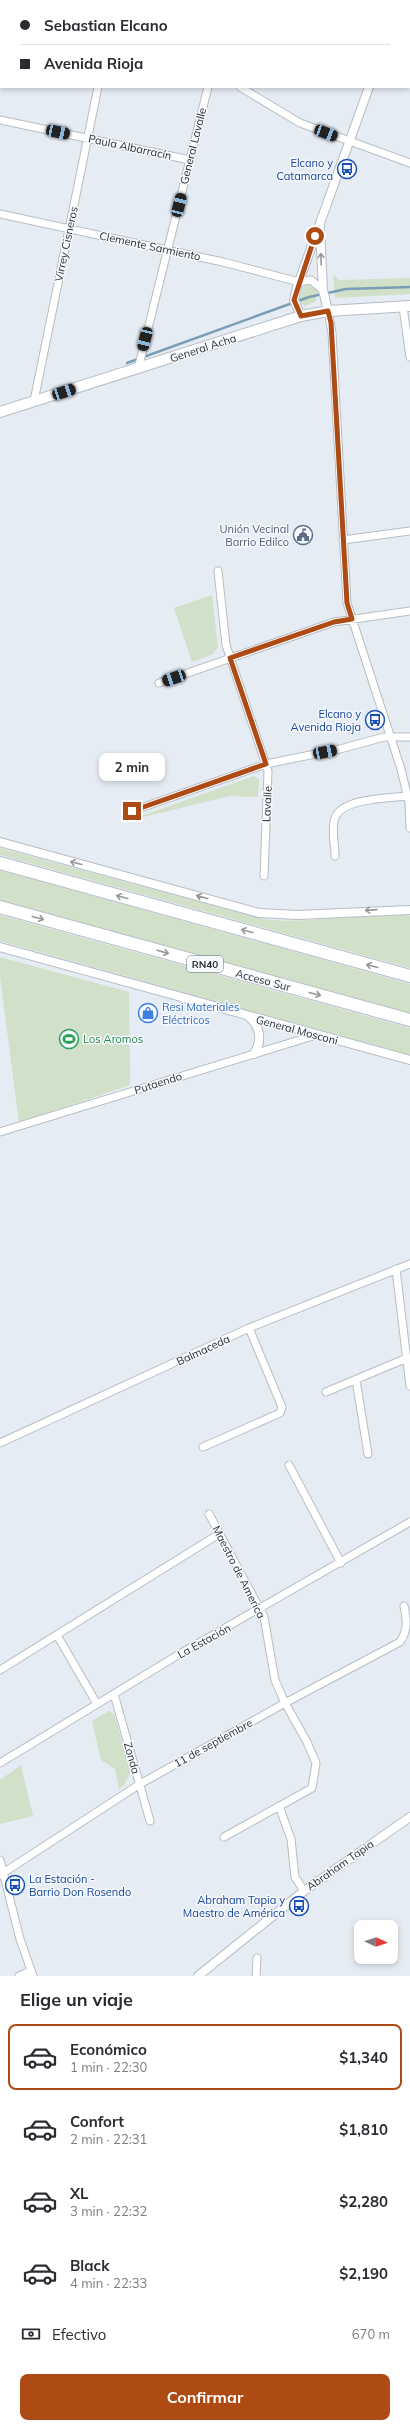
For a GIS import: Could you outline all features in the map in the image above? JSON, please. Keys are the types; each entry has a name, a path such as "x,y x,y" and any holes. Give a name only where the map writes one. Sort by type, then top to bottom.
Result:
{"highway":[{"path":"0,863 410,976"},
{"name":"Acceso Sur","path":"0,907 410,1020"}],"main road":[{"name":"General Acha","path":"0,412 301,316 328,311 407,307"}],"street":[{"name":"Virrey Cisneros","path":"34,401 98,88"},
{"name":"General Lavalle","path":"138,368 208,88"},
{"path":"242,88 300,123 410,163"},
{"path":"301,316 294,300 299,282 369,88"},
{"name":"Paula Albarracín","path":"0,120 190,160"},
{"name":"Clemente Sarmiento","path":"0,214 258,270 299,282 311,280 323,290"},
{"path":"320,224 323,290 331,325 347,603 390,737 407,796 410,828"},
{"path":"407,307 410,357"},
{"path":"343,540 410,531"},
{"name":"Lavalle","path":"218,571 226,645 268,770 264,876"},
{"path":"159,683 334,622 410,611"},
{"path":"132,811 266,764 390,737 410,737"},
{"path":"335,856 334,822 339,812 364,800 407,796"},
{"path":"0,842 259,913 297,915 410,910"},
{"name":"General Mosconi","path":"0,947 410,1060"},
{"path":"249,1016 256,1023 259,1032 260,1041 254,1054"},
{"name":"Putaendo","path":"0,1132 316,1035"},
{"name":"Balmaceda","path":"0,1443 249,1328 410,1264"},
{"path":"396,1269 410,1386"},
{"path":"203,1447 280,1413 282,1407 249,1328"},
{"path":"326,1392 407,1358"},
{"path":"356,1380 368,1454"},
{"path":"289,1465 341,1563"},
{"name":"Maestro de America","path":"209,1514 260,1609 266,1628 275,1680 285,1703 307,1742 316,1763 312,1788 279,1806"},
{"name":"La Estación","path":"0,1763 114,1694 410,1522"},
{"path":"0,1670 220,1534"},
{"name":"11 de septiembre","path":"2,1874 140,1784 285,1703 400,1642 406,1634 407,1620 404,1606"},
{"path":"57,1635 97,1704"},
{"name":"Zonda","path":"114,1694 150,1821"},
{"path":"224,1837 279,1806 291,1839 295,1877 304,1891"},
{"name":"Abraham Tapia","path":"198,1976 304,1891 410,1817"},
{"path":"0,1860 2,1874 20,1939 32,1973 19,1976"},
{"path":"256,1976 257,1958"}],"green space":[{"path":"333,274 339,280 410,278 410,294 335,298"},
{"path":"304,284 314,285 318,292 315,302 304,306 299,299"},
{"path":"212,595 218,647 213,654 192,662 174,608"},
{"path":"254,776 259,780 258,797 230,796 127,821"},
{"path":"0,848 263,919 281,921 374,914 410,916 410,968 0,855"},
{"path":"0,870 410,984 410,1013 0,900"},
{"path":"0,915 410,1028 410,1055 0,941"},
{"name":"Los Aromos","path":"0,957 129,992 130,1085 19,1123 0,977"},
{"path":"109,1711 114,1714 131,1772 124,1785 119,1789 115,1769 101,1760 92,1721"},
{"path":"21,1765 33,1816 0,1824 0,1780"}],"waterway":[{"path":"127,363 309,297 346,289 410,287"}],"place":[{"name":"Elcano y Catamarca","path":"347,169"},
{"name":"Unión Vecinal Barrio Edilco","path":"303,535"},
{"name":"Elcano y Avenida Rioja","path":"375,720"},
{"name":"Resi Materiales Eléctricos","path":"148,1013"},
{"name":"Los Aromos","path":"69,1039"},
{"name":"La Estación - Barrio Don Rosendo","path":"15,1885"},
{"name":"Abraham Tapia y Maestro de América","path":"299,1906"}],"route":[{"path":"132,811 266,764 230,658 334,622 352,619 347,603 331,323 328,311 301,316 294,302 297,287 315,236"}]}
